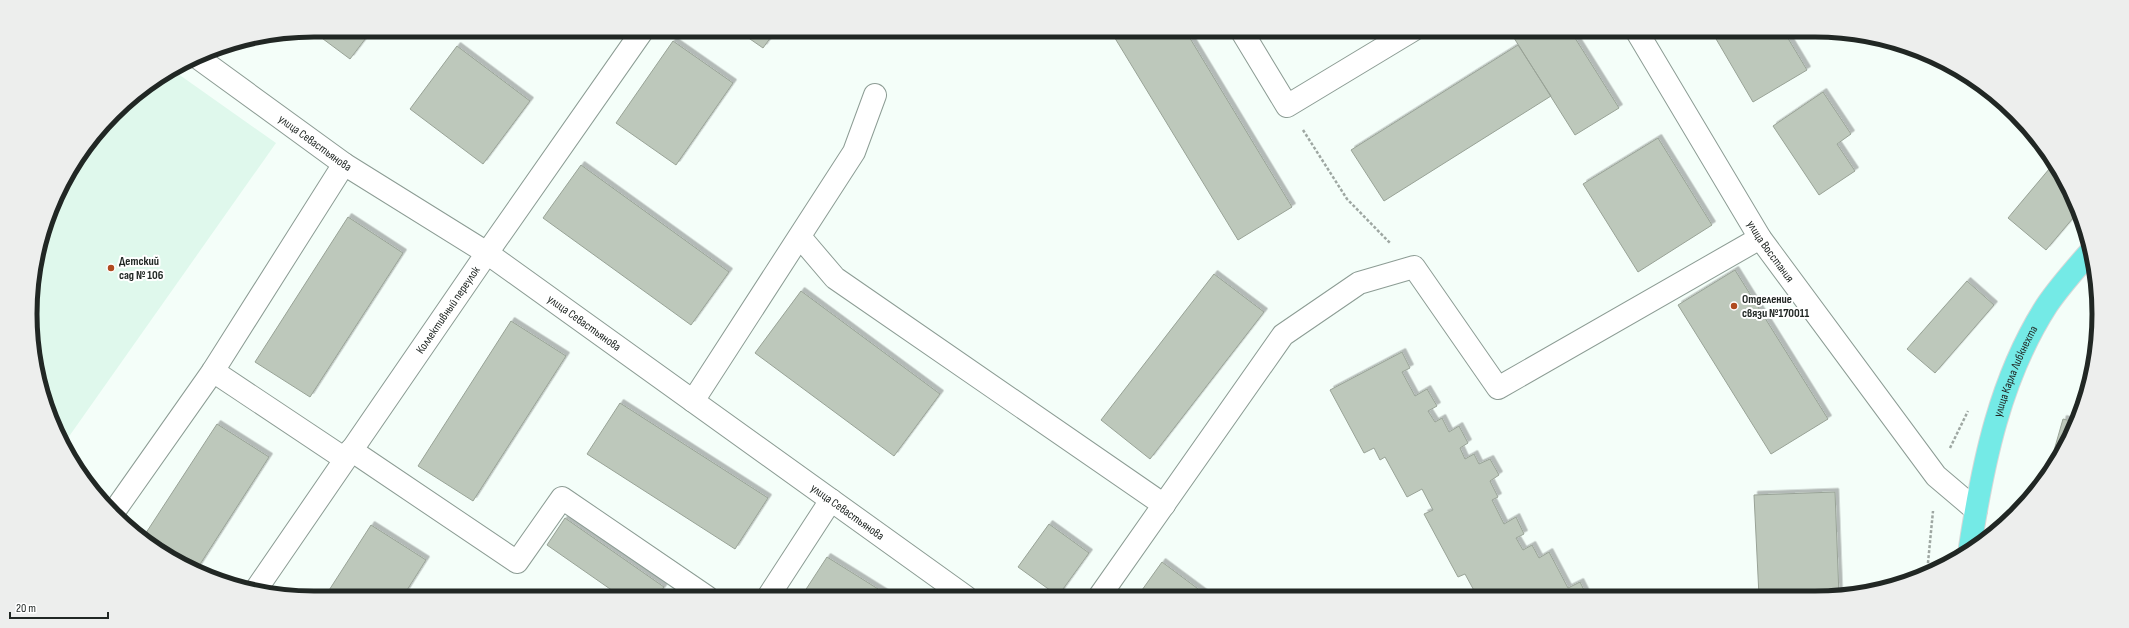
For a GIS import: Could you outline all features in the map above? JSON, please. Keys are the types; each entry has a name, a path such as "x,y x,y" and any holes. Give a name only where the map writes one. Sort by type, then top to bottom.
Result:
{"main road":[{"name":"улица Карла Либкнехта","path":"1971,543 1990,438 2014,370 2047,305 2086,257"}],"street":[{"name":"Коллективный переулок","path":"259,586 487,253 638,37"},
{"path":"1244,37 1287,106 1401,37"},
{"name":"улица Восстания","path":"1640,37 1760,238 1936,476 1976,510"},
{"name":"улица Севастьянова","path":"202,61 344,164 487,253 958,591"},
{"path":"693,401 854,152 875,95"},
{"path":"116,508 213,371 344,164"},
{"path":"800,237 835,278 1164,505"},
{"path":"1102,591 1283,335 1359,283 1414,267 1498,388 1760,238"},
{"path":"213,371 348,454 517,562 562,498 698,591"},
{"path":"772,591 831,500"}],"path":[{"path":"1287,106 1347,199 1414,267"},
{"path":"1928,567 1936,476"}],"shaded area":[{"name":"Детский сад № 106","path":"177,73 276,143 67,439 58,420 46,386 42,368 39,350 37,314 39,278 46,242 58,208 74,175 94,145 131,106 145,94"}],"building":[{"path":"320,37 367,37 350,59"},
{"path":"747,37 771,37 763,48"},
{"path":"1114,37 1189,37 1292,207 1238,240"},
{"path":"1513,37 1574,37 1619,108 1575,135"},
{"path":"1715,37 1787,37 1807,70 1753,102"},
{"path":"673,41 733,83 676,165 616,123"},
{"path":"1518,45 1551,96 1384,201 1351,150"},
{"path":"457,46 530,101 483,164 410,109"},
{"path":"1823,92 1851,134 1837,144 1855,171 1819,195 1773,126"},
{"path":"1658,138 1712,225 1638,272 1583,184"},
{"path":"581,165 729,272 691,325 543,218"},
{"path":"2050,168 2063,191 2074,217 2046,250 2008,218"},
{"path":"348,217 403,253 310,397 255,362"},
{"path":"1735,270 1828,419 1771,454 1678,305"},
{"path":"1214,274 1264,312 1150,459 1101,420"},
{"path":"1967,281 1994,305 1935,373 1907,349"},
{"path":"801,291 940,394 894,456 755,353"},
{"path":"511,321 566,356 473,501 418,466"},
{"path":"1402,352 1410,368 1402,372 1415,396 1427,389 1437,406 1428,411 1435,422 1442,418 1449,432 1459,426 1468,443 1460,448 1465,459 1474,454 1479,464 1490,459 1499,475 1490,481 1498,497 1492,500 1504,524 1516,517 1524,534 1516,538 1523,550 1532,545 1539,558 1549,552 1568,588 1580,582 1584,591 1474,591 1465,574 1458,577 1424,514 1433,510 1422,489 1407,497 1385,457 1380,460 1374,448 1364,453 1330,390"},
{"path":"620,403 768,498 735,549 587,454"},
{"path":"2063,419 2071,421 2063,437 2052,456"},
{"path":"217,424 269,457 199,566 175,554 145,534"},
{"path":"1835,492 1839,590 1759,591 1754,495"},
{"path":"565,518 664,587 661,591 613,591 547,545"},
{"path":"1049,524 1089,553 1062,591 1051,591 1018,567"},
{"path":"371,525 426,560 406,591 329,591"},
{"path":"827,557 881,591 805,591"},
{"path":"1162,562 1201,591 1141,591"}],"place":[{"name":"Детский сад № 106","path":"111,268"},
{"name":"Отделение связи №170011","path":"1734,306"}]}
